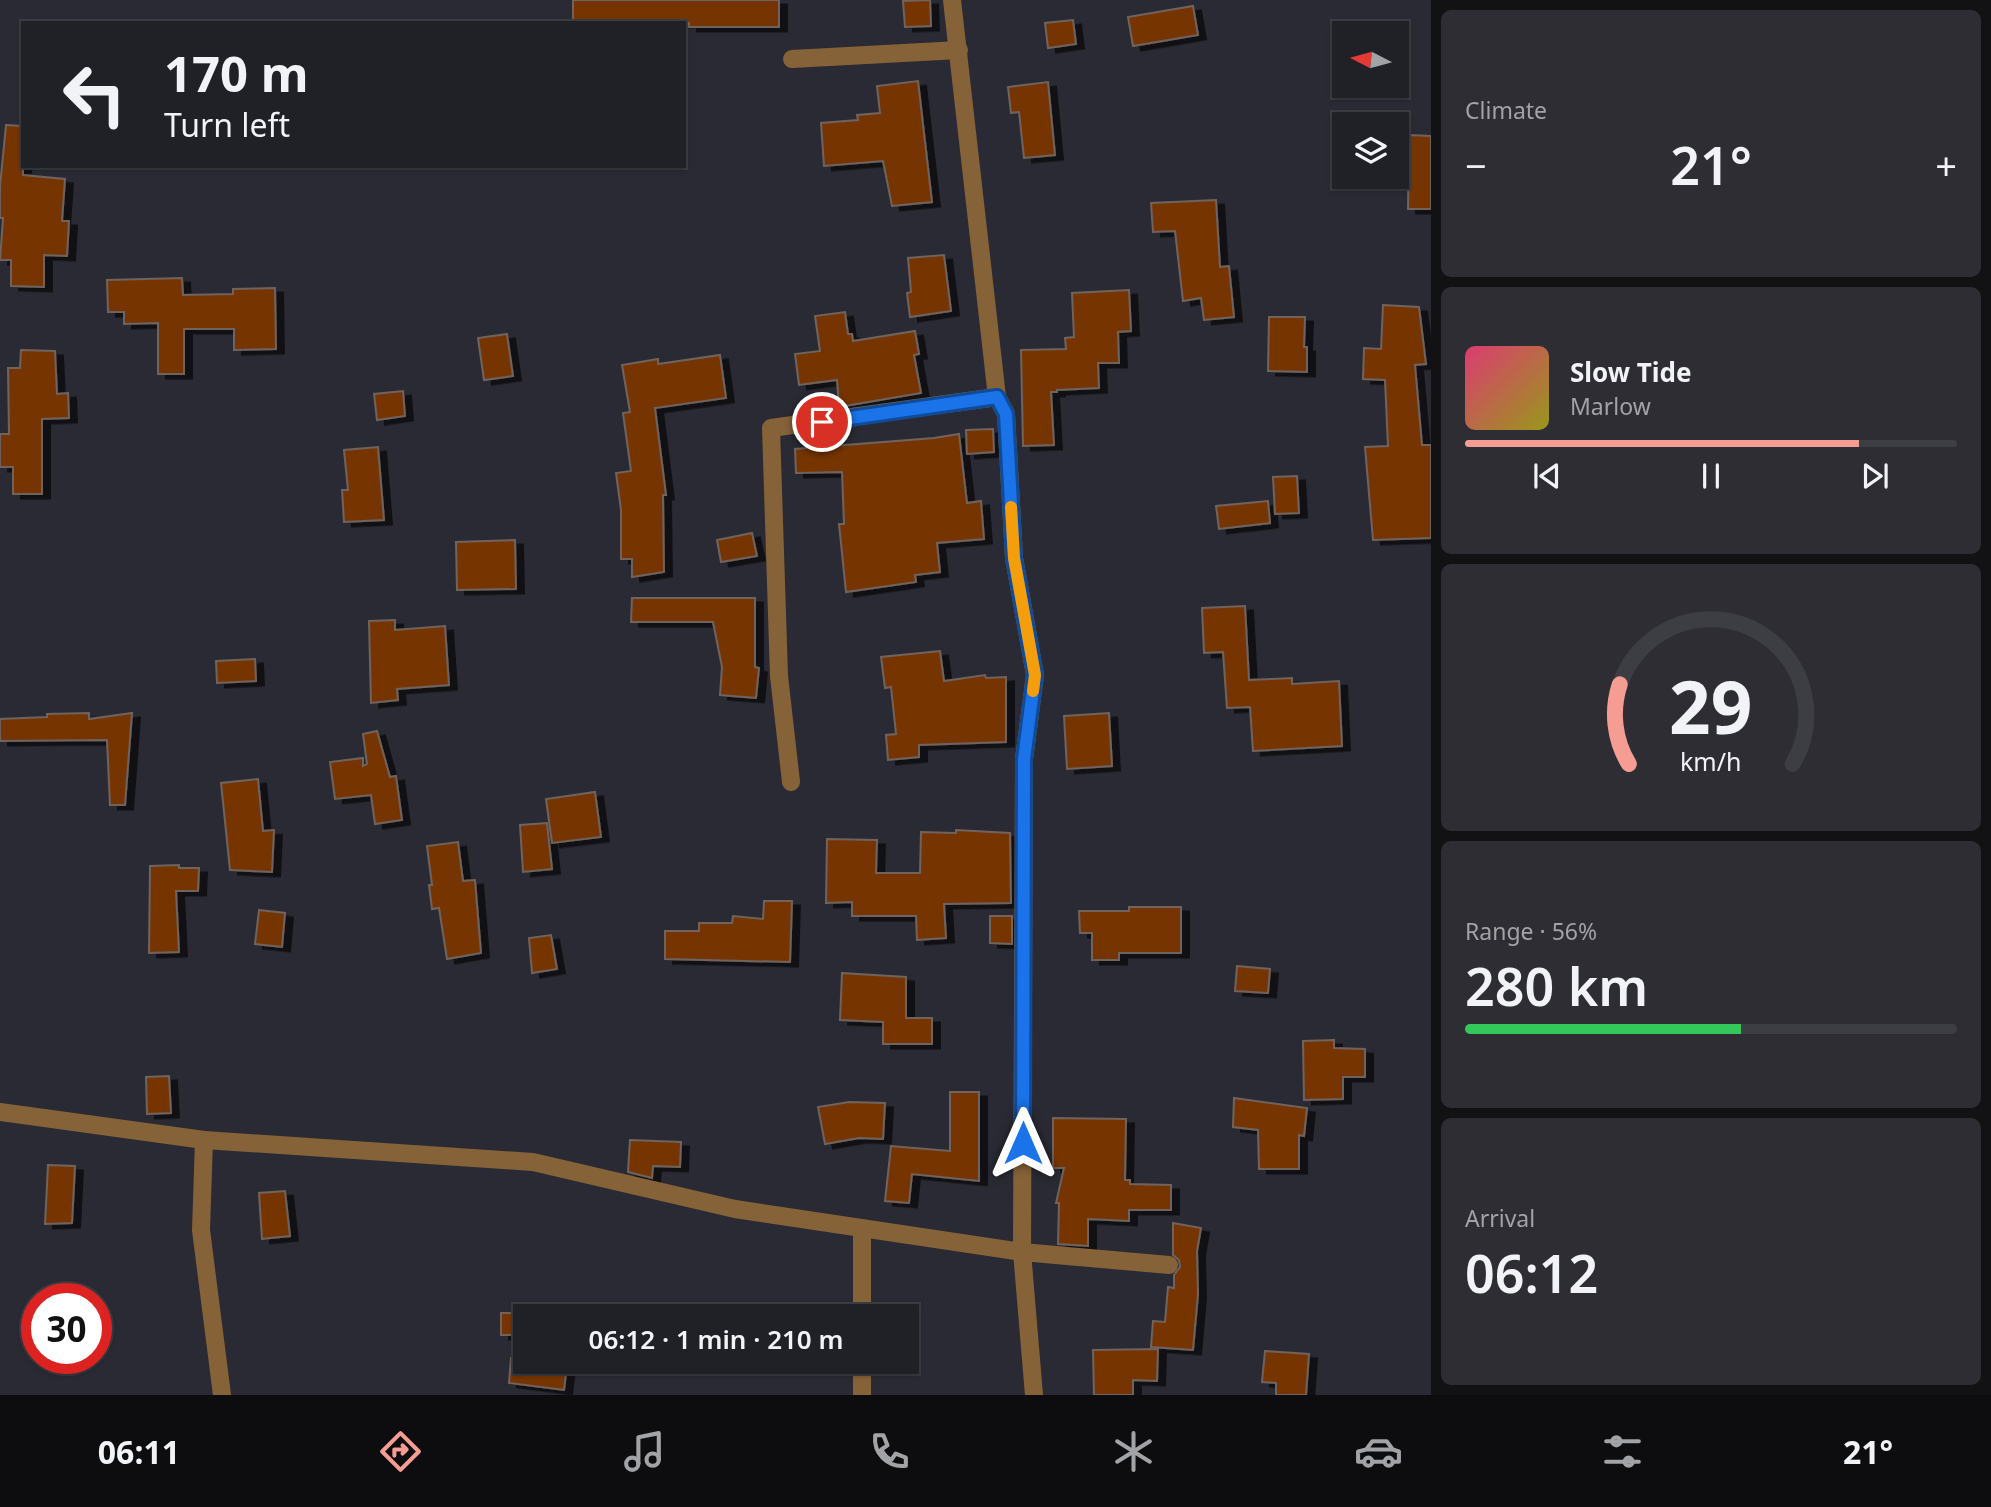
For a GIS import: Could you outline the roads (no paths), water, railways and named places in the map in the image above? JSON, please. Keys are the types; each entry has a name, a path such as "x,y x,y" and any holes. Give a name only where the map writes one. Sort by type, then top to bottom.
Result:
{"street":[{"path":"952,0 997,397 1006,414 1014,558 1035,675 1024,759 1022,1252 1034,1395"},
{"path":"792,59 959,50"},
{"path":"791,782 779,676 771,429 997,397"},
{"path":"0,1112 204,1140 533,1162 735,1209 1022,1252 1169,1265"},
{"path":"204,1140 201,1230 222,1395"},
{"path":"862,1228 862,1304"},
{"path":"862,1374 862,1395"}]}
